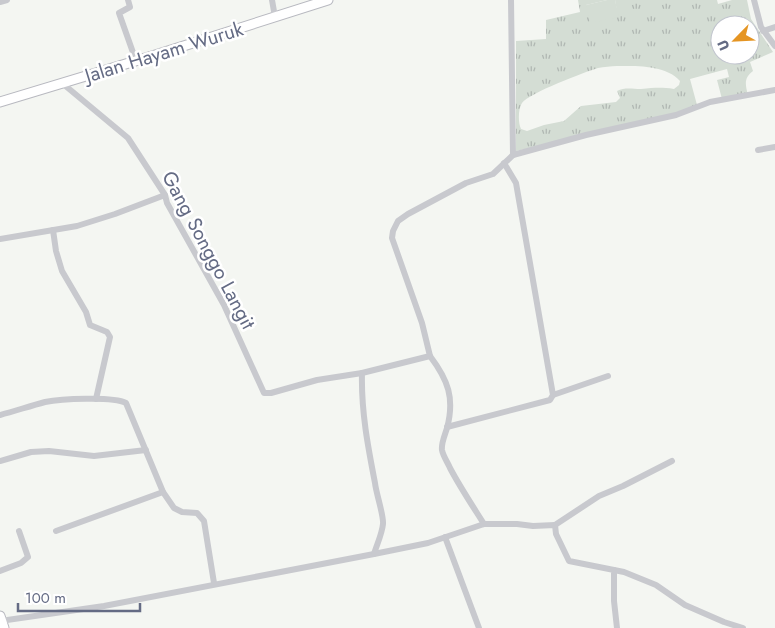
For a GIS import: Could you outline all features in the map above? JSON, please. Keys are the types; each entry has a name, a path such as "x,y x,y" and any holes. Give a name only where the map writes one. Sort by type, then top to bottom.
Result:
{"main road":[{"name":"Jalan Hayam Wuruk","path":"0,102 328,0"}],"street":[{"path":"0,2 7,0"},
{"path":"128,0 130,7 119,13 136,61"},
{"path":"272,0 275,17"},
{"path":"512,0 513,155"},
{"path":"754,0 759,23 775,46"},
{"path":"763,31 775,27"},
{"name":"Gang Songgo Langit","path":"62,83 128,138 164,195 224,305 264,393 271,394 317,380 362,373"},
{"path":"484,524 463,492 442,451 451,403 449,388 442,371 430,356 422,323 392,238 398,221 466,183 493,174 513,155 586,135 676,115 710,102 775,90"},
{"path":"758,150 775,147"},
{"path":"504,163 516,183 554,396"},
{"path":"0,239 77,226 164,195"},
{"path":"53,230 56,251 62,271 86,312 90,325 108,332 110,337 96,399"},
{"path":"374,554 383,525 383,516 364,425 362,373 430,356"},
{"path":"447,427 550,400 554,396 608,376"},
{"path":"0,415 47,402 96,399 120,400 126,403 163,492 174,508 182,512 197,513 204,521 214,583"},
{"path":"0,461 31,452 49,451 94,456 146,450"},
{"path":"2,621 104,606 214,583 374,554 399,547 428,543 484,524 555,525 599,496 672,461"},
{"path":"56,531 163,492"},
{"path":"555,525 556,534 569,561 624,572 656,584 685,605 743,628"},
{"path":"0,571 28,557 19,531"},
{"path":"445,537 479,628"},
{"path":"614,570 614,601 617,628"}],"green space":[{"path":"578,0 607,0 586,5 618,17 615,0 717,0 718,4 732,0 747,0 750,15 710,15 710,65 751,65 753,71 748,76 746,82 748,95 722,99 717,80 729,77 727,69 690,79 697,105 675,115 516,151 516,41 546,39 546,20 580,12","holes":["617,66 642,67 667,72 680,81 679,85 674,89 620,90 617,91 620,98 616,102 581,106 564,121 527,131 521,129 519,120 522,103 535,94 598,68"]},
{"path":"615,0 619,17 590,23 586,5"},
{"path":"760,32 773,52 760,58"}]}
